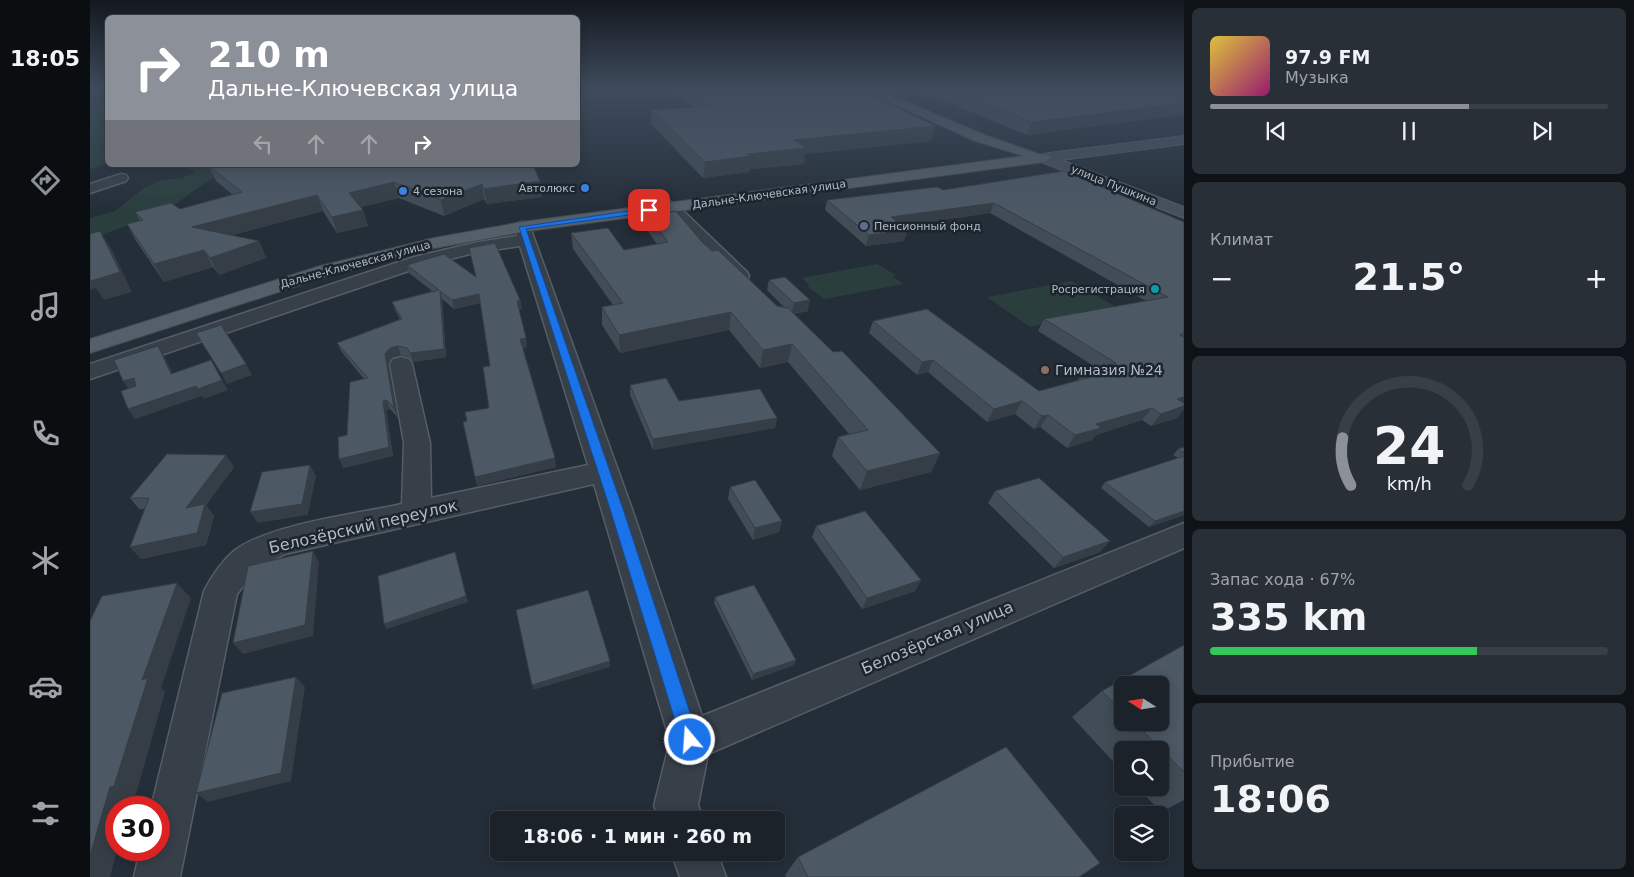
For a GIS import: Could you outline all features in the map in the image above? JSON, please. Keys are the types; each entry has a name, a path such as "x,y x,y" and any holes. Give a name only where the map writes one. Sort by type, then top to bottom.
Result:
{"main road":[{"name":"улица Пушкина","path":"961,130 980,138 1044,158 1184,213"},
{"name":"улица Пушкина","path":"982,130 1044,158"},
{"path":"977,167 989,151 987,145 980,138"},
{"path":"1044,158 1184,140"},
{"name":"Дальне-Ключевская улица","path":"90,346 327,270 434,243 524,234 671,208 1044,158"}],"street":[{"path":"90,189 121,178"},
{"path":"671,208 755,291"},
{"path":"90,372 420,261 524,234 690,740 676,806 678,811"},
{"path":"401,364 417,443 417,513"},
{"name":"Белозёрский переулок","path":"157,877 221,591 231,573 247,558 281,542 603,472"},
{"name":"Белозёрская улица","path":"690,740 1184,535"},
{"path":"697,861 703,877"}],"green space":[{"path":"90,130 105,130 105,165 90,169"},
{"path":"189,167 249,167 244,171 212,178 170,208 90,240 90,218 115,211 144,188 162,180 181,178 195,173"},
{"path":"877,264 896,275 893,276 903,284 825,299 807,287 810,286 802,278"},
{"path":"1072,281 1119,309 1030,327 987,297"}],"building":[{"path":"672,130 896,130 794,140 806,148 748,154 751,156 705,162"},
{"path":"210,167 534,167 540,181 484,189 482,184 441,200 394,182 349,193 363,210 332,217 317,195 192,227 259,241 210,258 204,250 154,264 127,224 143,220 135,212 171,203 180,209 242,192"},
{"path":"1064,171 1184,222 1184,334 1180,335 1184,337 1184,397 1177,399 1184,403 1184,406 1161,414 1152,408 1096,424 1101,428 1075,435 1048,415 1042,416 1022,401 994,409 933,360 922,362 873,321 927,309 1039,391 1091,377 1083,372 1116,363 1044,319 1168,297 994,203 891,217 908,230 869,235 827,200 937,187 943,190"},
{"path":"676,211 702,242 712,251 718,250 777,306 788,308 833,352 842,351 940,453 867,471 838,437 868,430 792,344 763,350 731,312 619,335 602,307 623,303 571,233 608,228 624,250 668,242 648,214"},
{"path":"100,231 120,272 91,281 90,234"},
{"path":"495,243 520,300 517,301 526,338 520,339 555,458 475,477 463,422 467,421 465,412 489,408 483,367 490,366 479,294 452,300 440,291 444,349 410,353 407,348 398,346 390,348 385,354 394,408 387,400 383,401 389,447 339,459 338,437 347,435 350,382 368,378 337,343 402,319 392,302 439,290 407,265 444,254 476,277 469,248"},
{"path":"785,277 810,300 794,303 769,280"},
{"path":"221,325 246,364 221,373 196,333"},
{"path":"158,346 171,374 211,360 222,380 198,389 196,386 128,409 121,391 136,386 134,378 123,381 114,360"},
{"path":"666,378 679,401 760,389 777,418 653,439 630,385"},
{"path":"1184,447 1184,453 1178,449"},
{"path":"167,454 226,455 186,508 205,504 197,533 130,547 149,498 130,498"},
{"path":"1184,456 1184,511 1155,521 1105,482"},
{"path":"310,465 302,504 250,512 262,472"},
{"path":"1039,478 1110,541 1063,557 995,491"},
{"path":"755,480 782,521 755,528 730,487"},
{"path":"865,511 921,580 867,598 816,526"},
{"path":"313,551 305,625 233,643 248,566"},
{"path":"455,552 466,596 384,624 378,576"},
{"path":"177,583 142,680 148,678 114,786 110,787 107,796 105,796 105,804 90,856 90,621 102,596"},
{"path":"754,585 796,660 753,674 715,597"},
{"path":"588,590 610,661 532,685 516,610"},
{"path":"1184,645 1184,772 1169,757 1169,741 1153,741 1143,731 1169,731 1169,676 1129,676"},
{"path":"296,677 281,773 196,793 222,693"},
{"path":"1114,684 1114,703 1102,691"},
{"path":"1006,747 1100,863 1079,877 808,877 798,857"}],"place":[{"name":"Автолюкс","path":"585,188"},
{"name":"4 сезона","path":"403,191"},
{"name":"Пенсионный фонд","path":"864,226"},
{"name":"Росрегистрация","path":"1155,289"},
{"name":"Гимназия №24","path":"1045,370"}],"route":[{"path":"649,210 522,227 617,509 690,740"}]}
